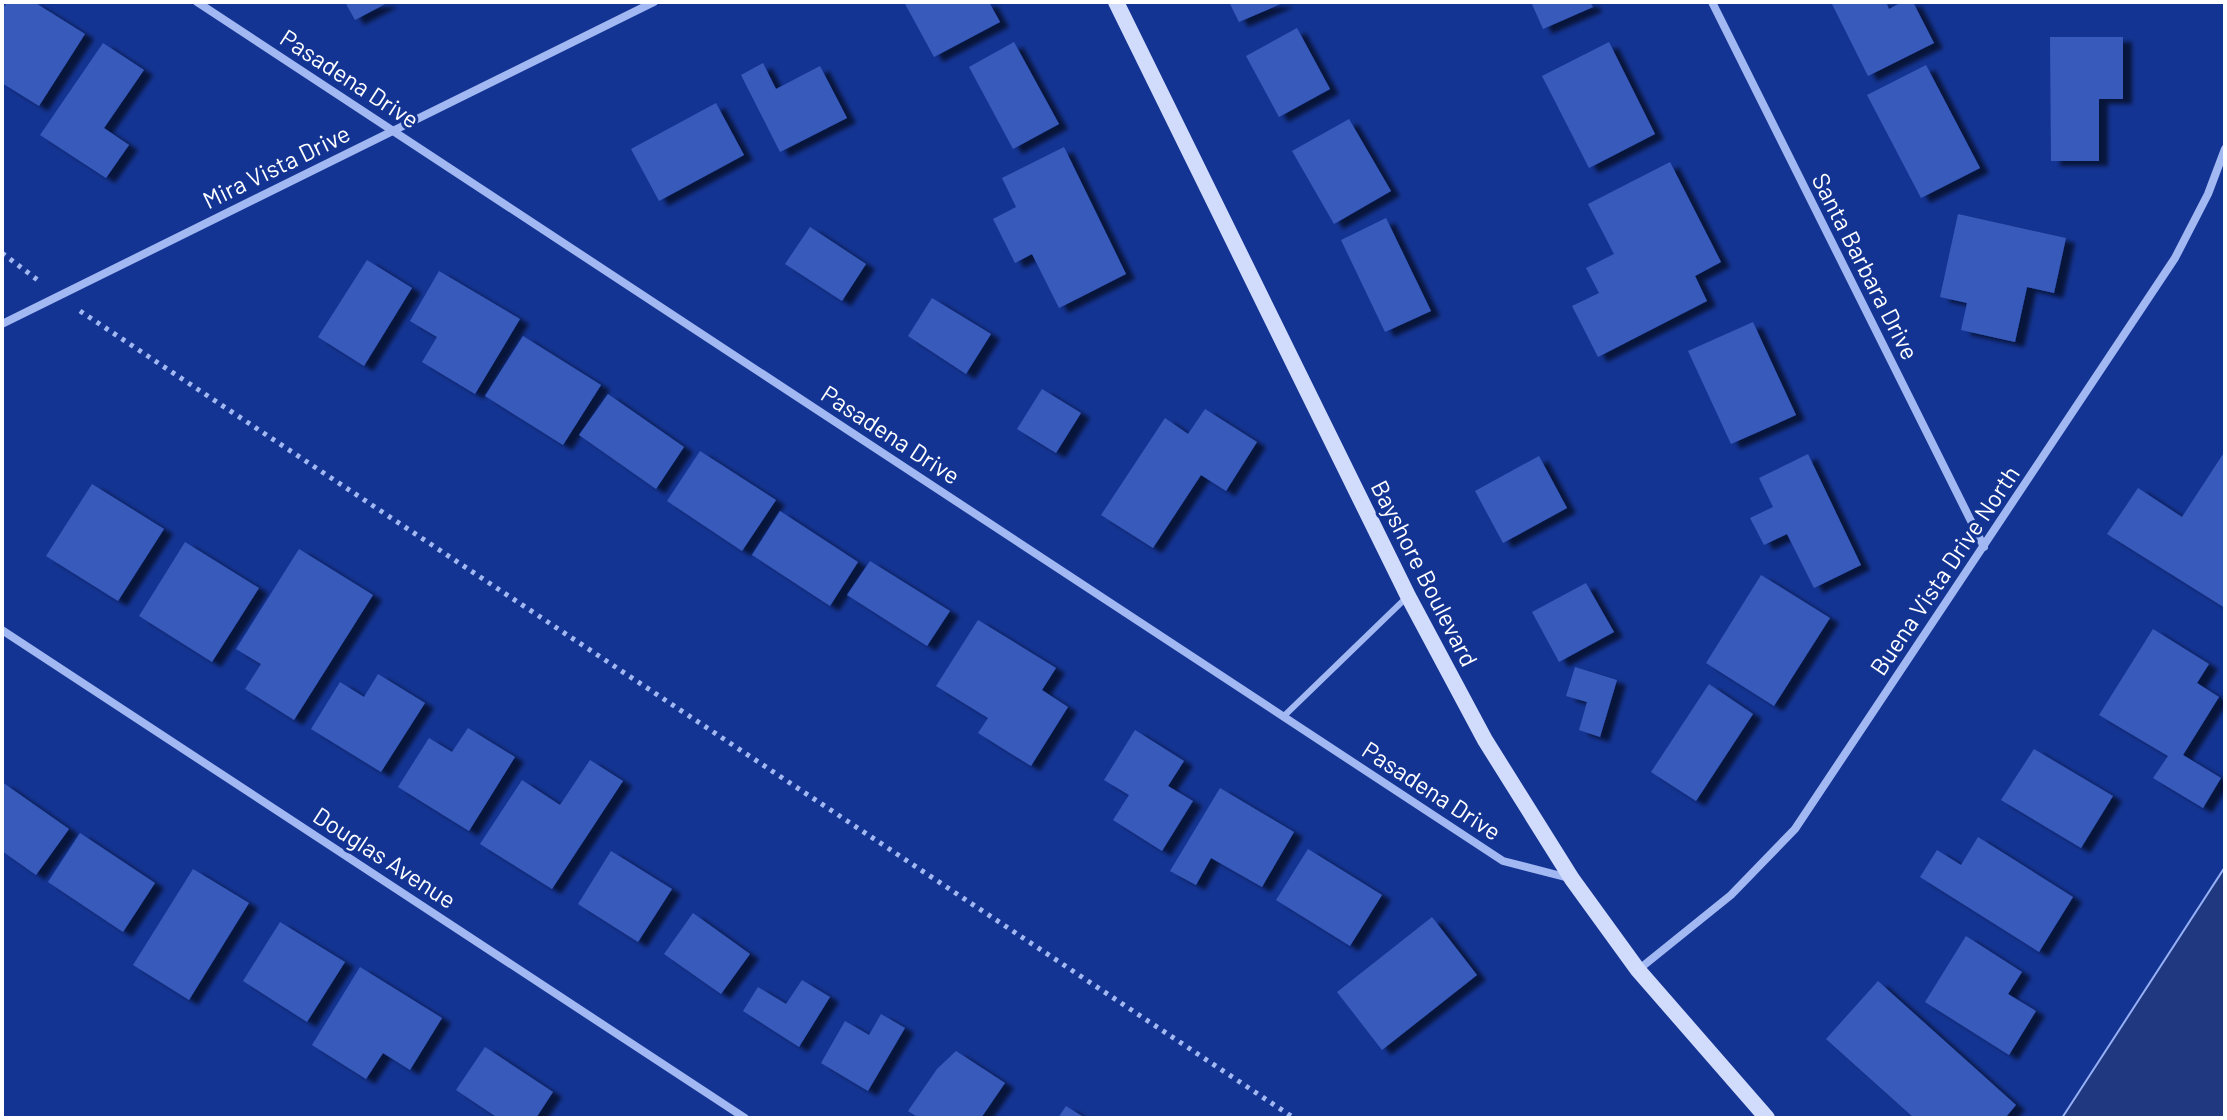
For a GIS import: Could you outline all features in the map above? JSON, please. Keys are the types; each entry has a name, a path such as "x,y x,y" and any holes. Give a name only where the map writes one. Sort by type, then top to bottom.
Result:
{"main road":[{"name":"Bayshore Boulevard","path":"1116,2 1408,596 1485,740 1572,879 1638,970 1767,1118"}],"street":[{"name":"Pasadena Drive","path":"197,2 1503,861 1572,879"},
{"name":"Mira Vista Drive","path":"2,324 654,2"},
{"name":"Santa Barbara Drive","path":"1712,2 1984,547"},
{"name":"Buena Vista Drive North","path":"1638,970 1731,895 1795,829 2175,258 2208,194 2225,149"},
{"name":"Douglas Avenue","path":"2,630 745,1118"}],"lane":[{"path":"1283,717 1408,596"}],"path":[{"path":"2,253 59,297 1294,1118"}],"water":[{"path":"2225,867 2225,1118 2062,1118"}],"building":[{"path":"7,2 34,2 85,34 39,106 2,83 2,10"},
{"path":"345,2 389,2 355,20"},
{"path":"904,2 989,2 1000,22 934,57"},
{"path":"1229,2 1285,2 1239,22"},
{"path":"1531,2 1590,2 1593,7 1543,29"},
{"path":"1831,2 1886,2 1889,9 1902,2 1913,2 1934,43 1868,76"},
{"path":"1297,28 1330,89 1279,117 1246,56"},
{"path":"2050,37 2123,37 2123,99 2099,99 2099,161 2051,161"},
{"path":"1014,42 1059,124 1013,149 969,67"},
{"path":"1609,42 1655,134 1589,168 1542,76"},
{"path":"103,43 144,70 104,128 129,145 106,178 40,135"},
{"path":"763,63 776,89 820,66 847,118 780,152 741,75"},
{"path":"1926,65 1980,168 1921,198 1867,95"},
{"path":"716,103 744,155 659,201 631,149"},
{"path":"1349,119 1391,191 1334,224 1292,151"},
{"path":"1064,147 1126,274 1059,308 1032,254 1015,263 993,219 1016,207 1002,178"},
{"path":"1670,162 1721,262 1695,276 1707,301 1598,357 1572,306 1599,293 1586,268 1614,254 1588,204"},
{"path":"1958,214 2066,238 2054,293 2027,287 2015,342 1961,330 1967,303 1940,297"},
{"path":"1386,218 1431,311 1385,332 1341,240"},
{"path":"810,227 866,264 842,301 785,264"},
{"path":"367,260 412,288 364,366 318,337"},
{"path":"439,271 520,319 475,394 422,362 437,337 410,321"},
{"path":"932,298 991,334 966,374 908,336"},
{"path":"1753,322 1796,415 1731,444 1688,351"},
{"path":"523,336 601,385 563,445 485,396"},
{"path":"1042,389 1081,413 1056,453 1017,429"},
{"path":"608,394 684,447 656,489 579,435"},
{"path":"1205,409 1257,442 1226,491 1201,475 1153,548 1101,515 1165,418 1188,434"},
{"path":"700,451 776,500 742,551 667,501"},
{"path":"2225,451 2225,608 2107,534 2138,488 2182,517"},
{"path":"1808,454 1861,565 1814,588 1787,534 1764,545 1750,518 1773,507 1759,478"},
{"path":"1539,456 1567,508 1503,543 1475,491"},
{"path":"92,484 164,529 118,601 46,556"},
{"path":"780,511 858,562 830,606 752,555"},
{"path":"185,542 259,588 212,662 139,616"},
{"path":"299,549 373,595 294,720 245,689 261,664 236,649"},
{"path":"870,561 950,611 927,646 847,595"},
{"path":"1761,575 1830,618 1774,706 1706,663"},
{"path":"1586,583 1614,632 1559,662 1532,612"},
{"path":"978,620 1056,668 1042,690 1068,707 1031,766 978,733 988,718 936,686"},
{"path":"2153,629 2209,664 2197,683 2219,697 2183,755 2221,778 2203,808 2153,778 2168,756 2099,715"},
{"path":"1575,667 1617,680 1600,737 1579,730 1587,702 1566,696"},
{"path":"378,674 425,703 381,772 311,729 340,682 364,697"},
{"path":"1709,684 1753,714 1696,801 1651,772"},
{"path":"468,728 515,757 469,831 398,787 429,738 452,752"},
{"path":"1135,730 1184,761 1168,786 1193,801 1162,851 1113,820 1129,795 1104,780"},
{"path":"2034,749 2113,796 2081,848 2001,800"},
{"path":"590,760 623,781 552,889 480,844 522,780 560,805"},
{"path":"2,782 69,829 36,875 2,851"},
{"path":"1220,788 1294,832 1262,887 1211,858 1196,885 1170,871"},
{"path":"80,833 155,883 123,932 48,882"},
{"path":"1978,837 2073,897 2039,952 1920,877 1937,850 1961,865"},
{"path":"1308,849 1382,895 1350,946 1276,900"},
{"path":"611,851 672,889 638,942 578,904"},
{"path":"193,869 249,903 189,1000 133,965"},
{"path":"693,913 750,954 721,994 664,954"},
{"path":"1432,917 1477,975 1382,1050 1337,992"},
{"path":"280,922 345,962 307,1022 243,981"},
{"path":"1966,936 2022,972 2008,994 2036,1011 2009,1055 1925,1002"},
{"path":"360,967 442,1018 410,1070 383,1053 366,1079 312,1045"},
{"path":"802,980 830,997 799,1047 743,1011 758,987 786,1004"},
{"path":"1878,981 2016,1105 2005,1118 1914,1118 1826,1039"},
{"path":"881,1014 905,1028 868,1091 821,1063 845,1021 869,1035"},
{"path":"485,1047 553,1092 536,1118 498,1118 456,1090"},
{"path":"956,1051 1005,1083 981,1118 919,1118 908,1111 937,1069"},
{"path":"1066,1106 1085,1118 1058,1118"}]}
